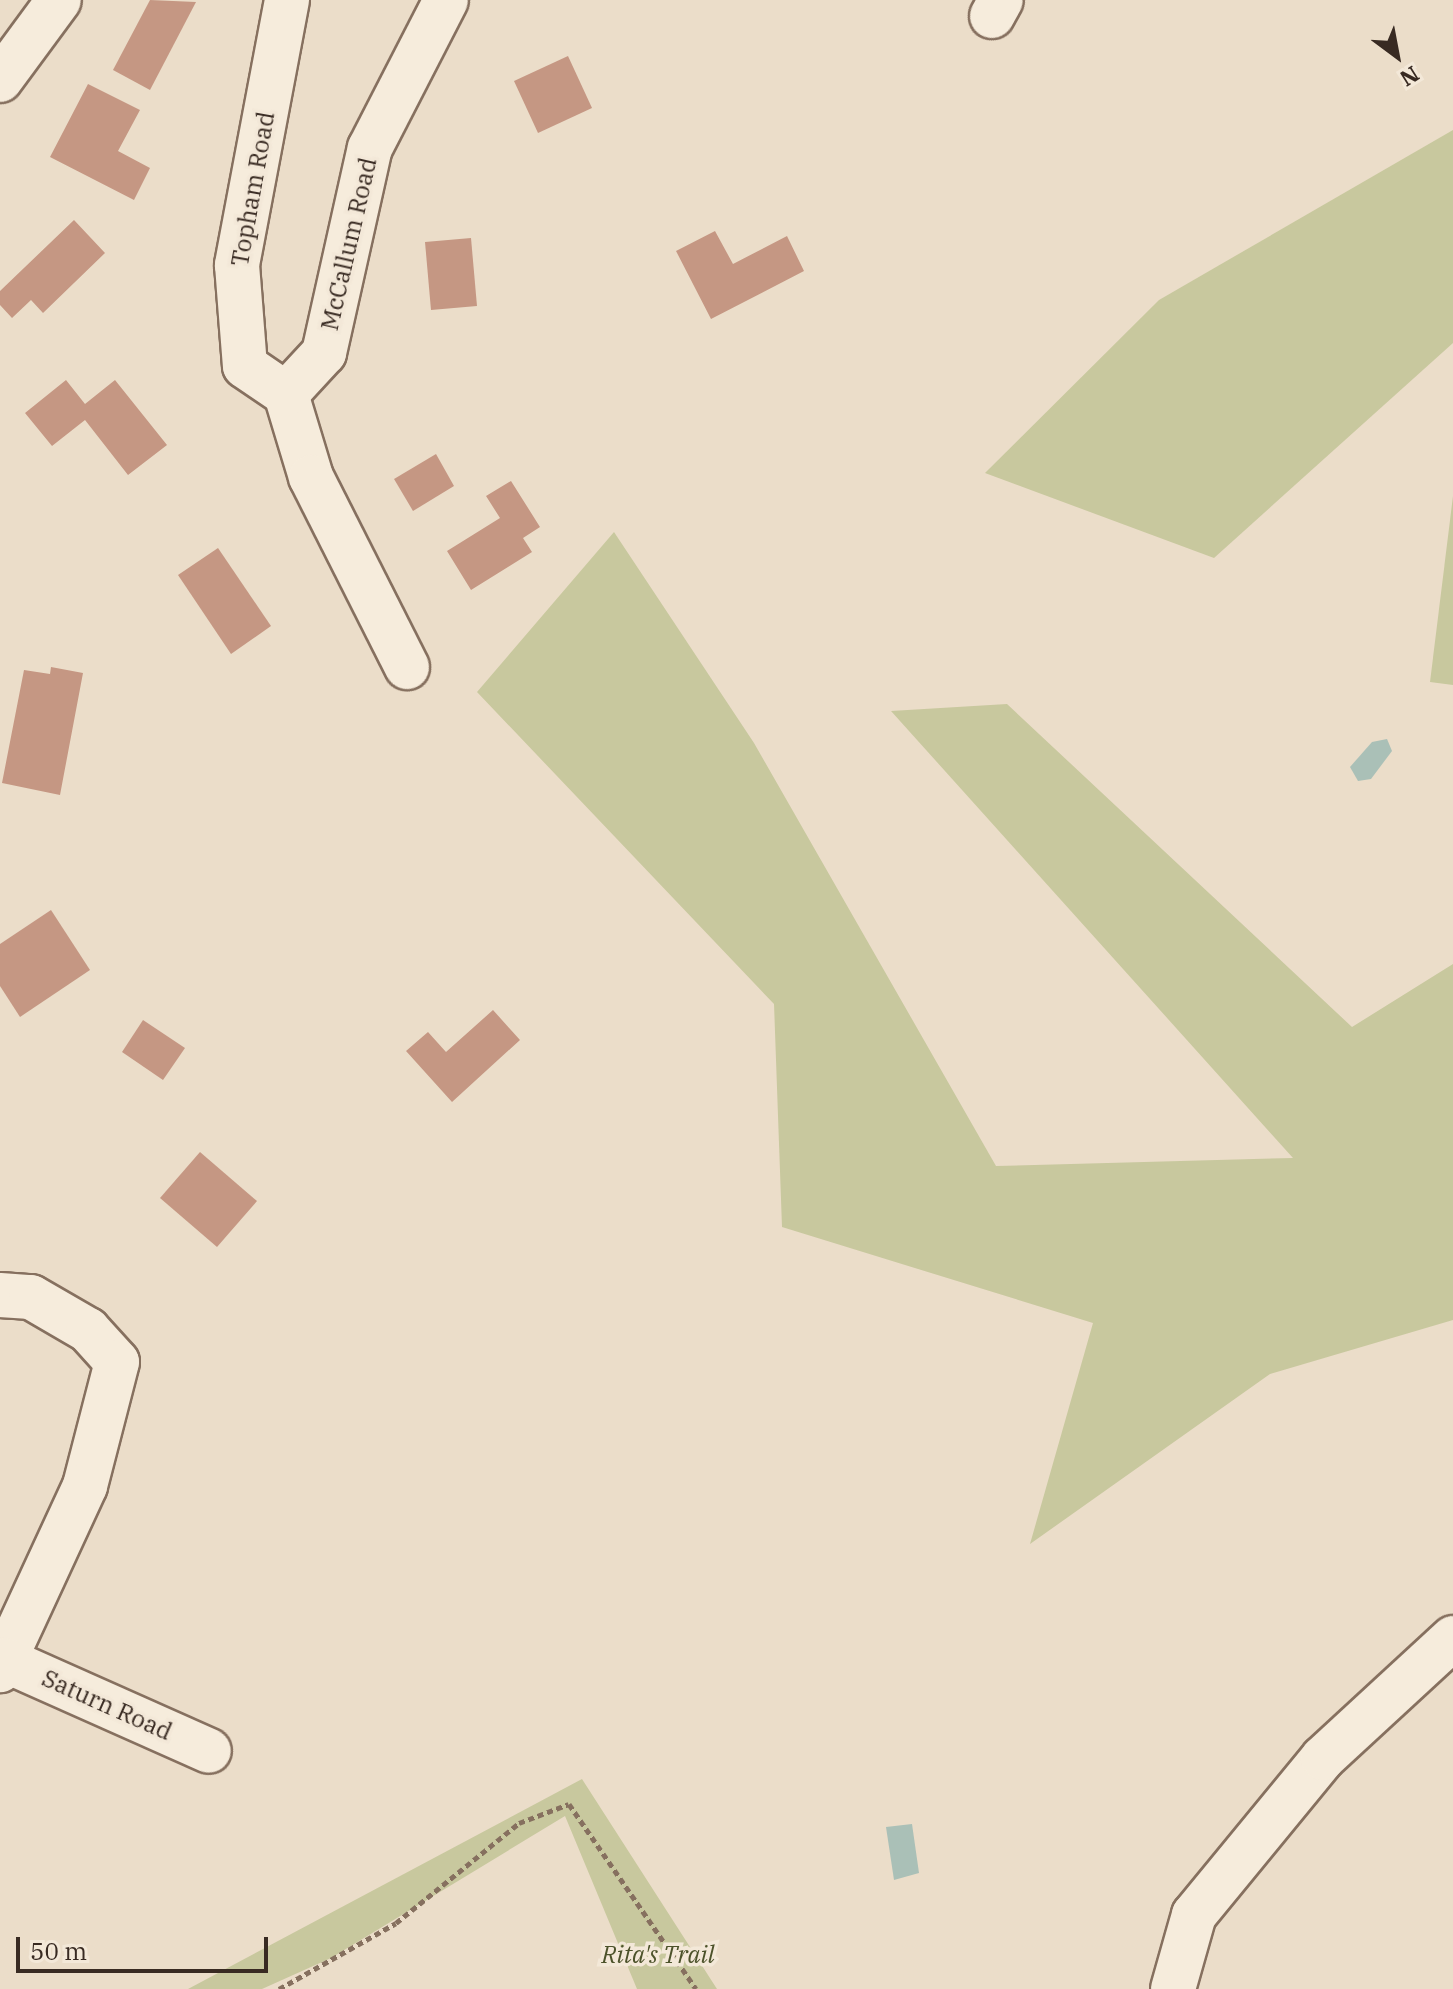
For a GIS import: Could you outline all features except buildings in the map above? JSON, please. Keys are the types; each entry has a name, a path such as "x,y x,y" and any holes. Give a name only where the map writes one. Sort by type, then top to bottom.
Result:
{"street":[{"path":"0,80 59,0"},
{"name":"Topham Road","path":"286,394 245,366 237,265 287,0"},
{"name":"McCallum Road","path":"286,394 324,353 370,148 446,0"},
{"path":"286,394 311,477 407,667"},
{"path":"0,1295 31,1297 88,1330 117,1362 85,1486 2,1665"},
{"path":"1173,1989 1194,1915 1323,1758 1453,1638"},
{"name":"Saturn Road","path":"2,1665 209,1751"}],"path":[{"path":"279,1989 396,1923 519,1823 569,1804 696,1989"}],"green space":[{"path":"1453,130 1453,343 1214,558 985,473 1159,300"},
{"path":"1453,496 1453,685 1430,682"},
{"path":"614,532 754,743 996,1166 1293,1158 891,711 1007,704 1352,1027 1453,964 1453,1320 1270,1374 1030,1544 1093,1323 782,1227 774,1004 477,692"},
{"name":"Rita's Trail","path":"582,1779 717,1989 637,1989 565,1816 331,1958 262,1989 188,1989"}],"shaded area":[{"path":"1387,739 1392,751 1371,779 1358,781 1350,767 1372,742"},
{"path":"912,1824 919,1873 894,1880 886,1827"}]}
